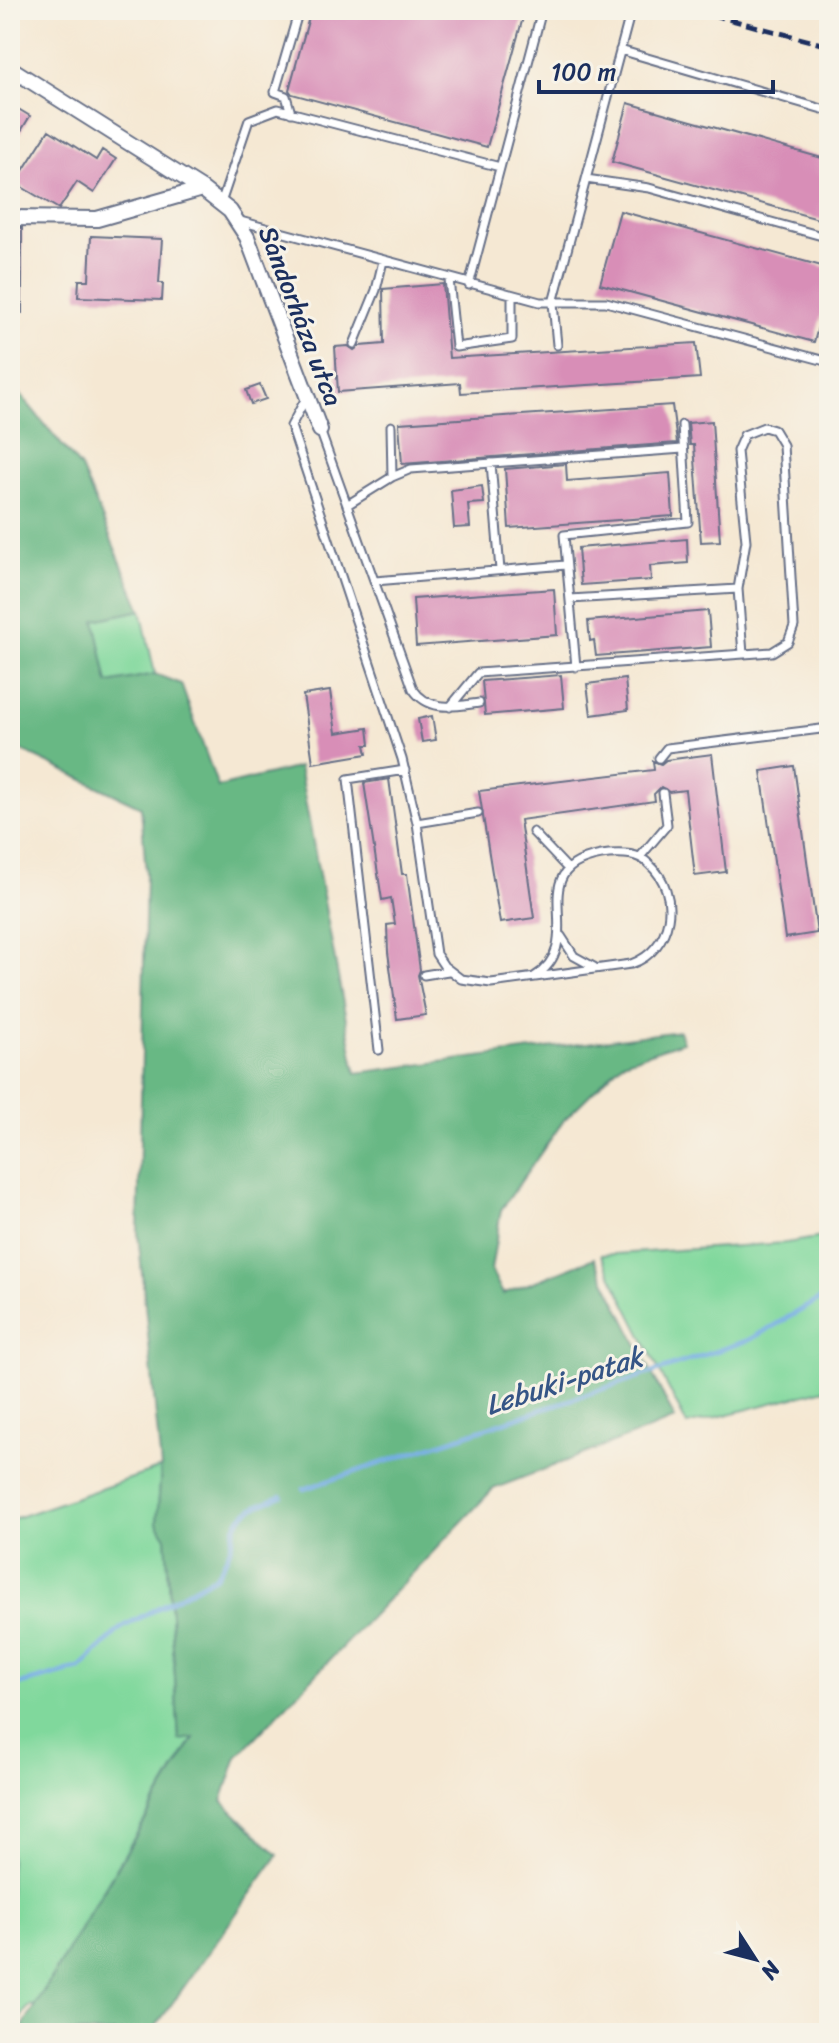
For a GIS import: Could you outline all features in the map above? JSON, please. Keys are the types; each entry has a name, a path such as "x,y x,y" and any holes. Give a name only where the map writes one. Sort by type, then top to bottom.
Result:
{"street":[{"name":"Sándorháza utca","path":"10,68 202,189 238,221 256,258 320,430"},
{"path":"10,218 97,219 202,189"}],"lane":[{"path":"291,113 286,96 275,92 299,10"},
{"path":"469,285 542,10"},
{"path":"557,345 553,303 629,18"},
{"path":"620,50 829,111"},
{"path":"221,203 249,120 267,111 291,113 500,167"},
{"path":"586,179 649,188 829,238"},
{"path":"238,221 469,285 553,303 596,301 621,305 829,362"},
{"path":"354,344 376,290 383,261"},
{"path":"449,279 456,347 512,339 512,295"},
{"path":"307,397 291,426 405,770 417,823 439,960 448,971 477,983 534,977 597,968 643,960 664,937 669,916 664,886 655,869 640,857 611,854 585,858 568,869 555,894 561,934 574,956 597,968"},
{"path":"576,667 564,535 688,522 682,425"},
{"path":"391,426 392,477"},
{"path":"450,707 478,673 743,654 779,649 788,642 794,626 783,445 774,430 764,427 750,430 738,445 746,541 738,589 743,654"},
{"path":"320,430 413,689 428,703 450,707 479,703"},
{"path":"347,505 411,469 683,449"},
{"path":"491,463 500,570"},
{"path":"375,581 566,565"},
{"path":"570,599 738,589"},
{"path":"659,758 667,748 829,728"},
{"path":"379,1050 348,779 405,770"},
{"path":"640,857 667,825 663,793"},
{"path":"417,823 478,813"},
{"path":"533,832 568,869"},
{"path":"534,977 553,960 561,934"},
{"path":"424,975 448,971"}],"green space":[{"path":"14,387 81,468 141,610 95,620 108,683 155,674 181,684 218,787 299,767 356,1073 679,1031 683,1042 623,1062 564,1120 501,1210 491,1270 503,1294 594,1258 675,1419 493,1489 237,1757 222,1801 278,1855 151,2033 19,2033 194,1738 179,1740 166,1537 157,1523 161,1468 138,1233 146,874 141,807 10,745 10,388"},
{"path":"141,610 155,674 108,684 94,620"},
{"path":"829,1236 829,1388 687,1425 601,1255 786,1243"},
{"path":"161,1468 157,1523 166,1537 179,1740 194,1737 35,2005 29,2006 10,2033 10,1520"}],"building":[{"path":"311,10 508,10 524,14 487,147 292,94 289,90"},
{"path":"628,103 829,160 829,222 612,162"},
{"path":"10,104 30,116 10,149"},
{"path":"49,130 96,160 102,150 116,159 94,193 77,182 59,209 15,183"},
{"path":"620,211 829,268 829,288 814,342 600,284"},
{"path":"10,228 22,228 22,313 10,312"},
{"path":"91,236 162,239 159,283 163,283 162,300 78,297 79,280 89,280"},
{"path":"443,284 449,358 696,343 700,378 461,393 460,383 338,392 335,347 348,346 354,350 360,346 384,344 383,289"},
{"path":"260,385 266,399 251,404 246,390"},
{"path":"672,405 677,443 402,464 399,423"},
{"path":"712,421 720,541 701,542 694,445 690,445 688,423"},
{"path":"566,464 567,481 670,473 673,516 509,528 505,469"},
{"path":"482,486 484,503 468,504 470,527 454,528 451,490"},
{"path":"687,539 688,563 650,566 651,580 581,585 578,548"},
{"path":"554,589 557,635 416,646 413,599"},
{"path":"708,611 711,647 596,656 594,640 590,641 588,621"},
{"path":"561,675 564,708 485,715 482,681"},
{"path":"625,679 628,710 591,715 587,684"},
{"path":"330,691 336,733 368,728 370,745 365,745 367,754 313,763 303,695"},
{"path":"432,716 436,740 422,742 418,719"},
{"path":"712,754 726,872 695,876 685,790 669,792 661,787 654,794 655,801 520,820 534,918 500,923 479,791 654,770 653,761 661,764 666,760"},
{"path":"794,766 817,933 785,938 761,771"},
{"path":"389,779 402,874 407,874 420,970 418,975 426,1015 397,1019 387,925 395,924 391,898 382,900 364,783"}],"waterway":[{"name":"Lebuki-patak","path":"304,1489 749,1340 829,1294"},
{"name":"Lebuki-patak","path":"10,1687 80,1668 121,1628 216,1576 240,1519 261,1504 282,1496"}],"railway":[{"path":"694,10 829,46"}]}
